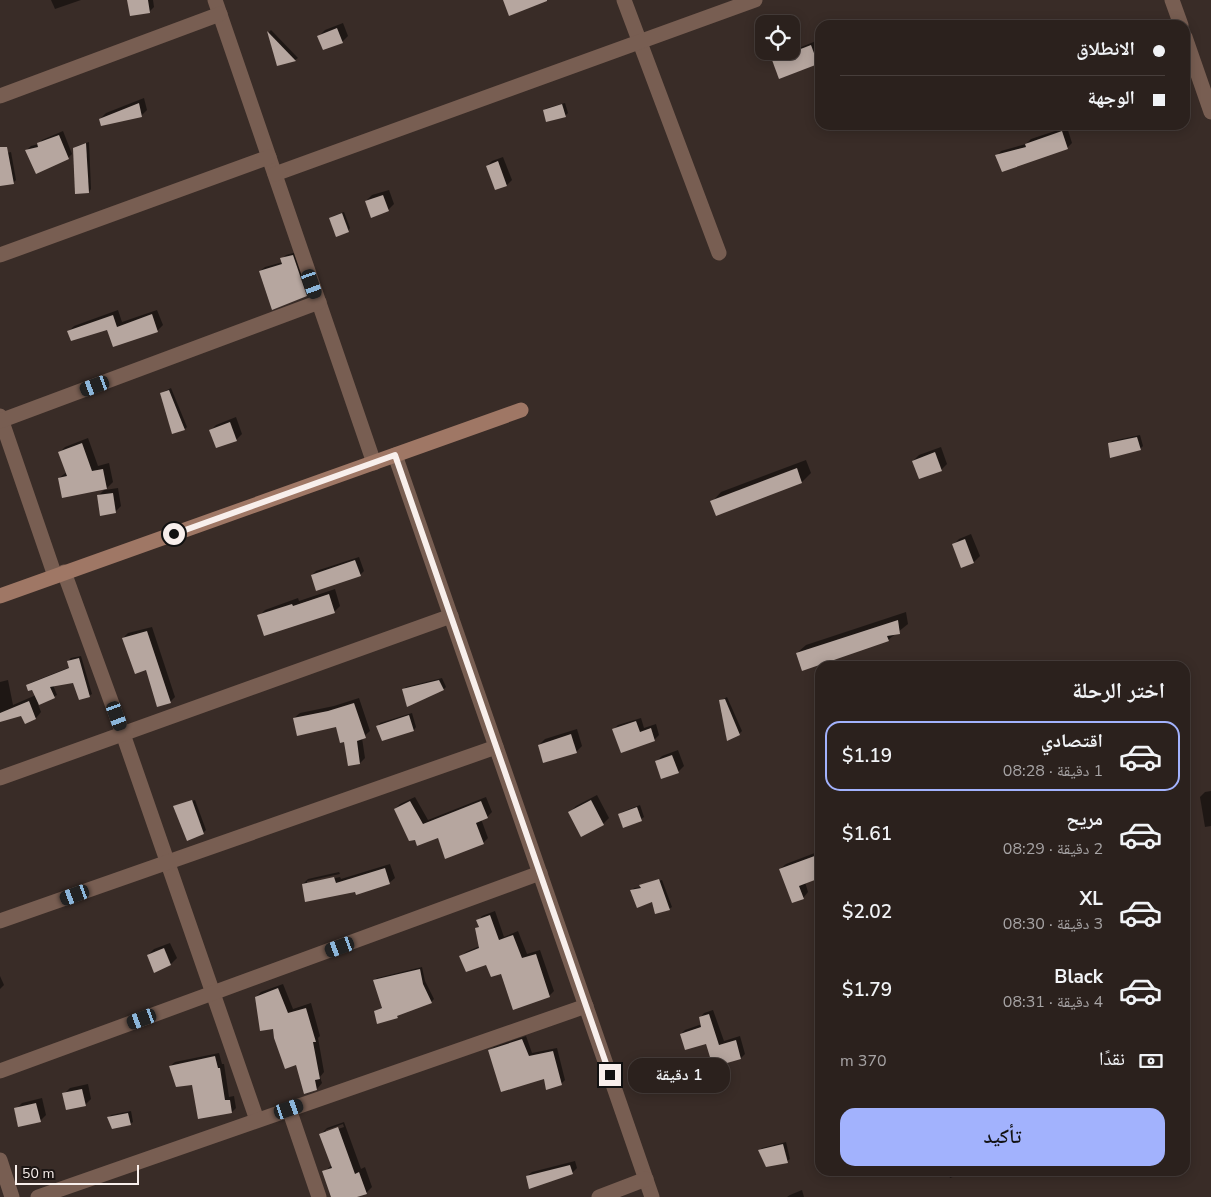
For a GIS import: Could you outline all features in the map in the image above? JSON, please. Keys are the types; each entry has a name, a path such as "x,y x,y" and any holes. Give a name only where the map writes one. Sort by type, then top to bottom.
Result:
{"street":[{"path":"624,0 719,253"},
{"path":"275,174 755,0"},
{"path":"1172,0 1179,20"},
{"path":"0,96 217,7 374,463"},
{"path":"1190,51 1211,112"},
{"path":"0,255 269,157"},
{"path":"257,1120 123,734 1,419 319,302"},
{"path":"0,596 520,410"},
{"path":"395,455 652,1197"},
{"path":"0,778 451,616"},
{"path":"0,921 496,747"},
{"path":"0,1072 540,873"},
{"path":"38,1197 586,1006"},
{"path":"289,1109 319,1197"},
{"path":"0,1160 12,1197"},
{"path":"600,1197 646,1179"}],"building":[{"path":"127,0 148,0 150,13 130,16"},
{"path":"503,0 547,0 547,1 509,16"},
{"path":"337,28 343,43 323,50 317,36"},
{"path":"267,31 296,61 277,66"},
{"path":"811,45 815,56 815,65 779,79 772,60 800,60 800,49"},
{"path":"139,103 142,117 101,126 99,119"},
{"path":"562,104 566,117 546,122 543,110"},
{"path":"1062,131 1068,149 1002,172 995,155 1026,147 1025,144"},
{"path":"59,135 69,159 36,174 25,150 38,147 37,143"},
{"path":"86,143 89,193 75,194 73,148"},
{"path":"0,147 7,147 14,184 0,186"},
{"path":"498,161 507,186 495,190 486,166"},
{"path":"383,195 389,211 371,218 365,201"},
{"path":"342,213 349,232 336,237 329,218"},
{"path":"293,255 307,296 272,310 259,271 282,264 280,258"},
{"path":"152,314 158,332 113,347 107,330 71,341 67,331 113,315 117,327"},
{"path":"169,390 185,430 172,434 160,393"},
{"path":"230,422 237,441 216,448 209,430"},
{"path":"1137,437 1141,450 1110,458 1108,443"},
{"path":"82,443 92,471 103,469 107,489 62,498 58,478 67,476 58,452"},
{"path":"935,452 942,471 919,479 912,461"},
{"path":"797,468 802,483 716,516 710,501"},
{"path":"113,493 116,513 100,516 97,495"},
{"path":"965,539 974,563 961,568 952,544"},
{"path":"355,560 361,576 316,591 311,575"},
{"path":"329,594 335,613 264,636 257,615"},
{"path":"898,620 900,634 887,636 889,641 831,661 815,661 815,667 802,671 796,653"},
{"path":"147,631 171,703 157,707 146,670 135,674 122,638"},
{"path":"79,658 90,697 79,700 73,683 50,687 55,698 39,705 32,690 28,691 26,685 69,668 67,661"},
{"path":"439,680 444,690 407,707 402,689"},
{"path":"725,699 740,735 727,741 719,700"},
{"path":"29,701 36,719 25,724 21,716 0,722 0,713"},
{"path":"354,703 366,738 357,741 360,764 348,766 344,742 340,743 336,727 297,736 293,718 328,711"},
{"path":"409,715 414,731 382,741 376,726"},
{"path":"636,721 640,732 651,728 655,741 621,753 612,729"},
{"path":"571,734 577,753 543,763 538,745"},
{"path":"672,755 679,773 661,779 655,761"},
{"path":"192,800 204,834 187,841 173,806"},
{"path":"591,800 604,825 581,837 568,812"},
{"path":"410,801 423,824 481,801 488,818 476,823 484,844 445,859 438,838 417,846 415,840 409,841 394,809"},
{"path":"637,807 642,821 623,828 618,814"},
{"path":"815,856 815,880 799,886 804,899 792,903 779,869"},
{"path":"385,868 390,884 356,895 355,892 305,902 302,884 334,877 336,883"},
{"path":"659,879 670,910 655,914 652,902 637,908 630,890 641,888 639,885"},
{"path":"490,915 499,940 513,935 522,958 536,954 550,997 513,1010 501,974 491,977 486,965 466,972 459,956 479,948 475,928 479,927 476,920"},
{"path":"164,948 171,965 154,973 147,955"},
{"path":"420,969 423,984 432,1003 397,1016 398,1018 377,1024 374,1011 382,1008 373,980"},
{"path":"278,988 288,1013 306,1008 316,1042 313,1042 320,1079 315,1080 317,1090 304,1094 296,1065 285,1069 274,1038 273,1029 260,1031 255,997"},
{"path":"709,1014 719,1045 736,1040 741,1059 713,1067 706,1044 685,1050 680,1034 701,1027 699,1017"},
{"path":"522,1039 529,1056 553,1051 562,1085 546,1090 544,1079 501,1092 488,1050"},
{"path":"215,1056 218,1068 220,1068 225,1100 230,1100 232,1113 198,1119 192,1085 176,1087 169,1066"},
{"path":"82,1089 86,1106 66,1110 62,1093"},
{"path":"36,1103 41,1122 18,1127 14,1108"},
{"path":"128,1113 131,1125 112,1129 107,1117"},
{"path":"338,1127 355,1174 359,1172 367,1194 357,1197 331,1197 322,1171 332,1168 319,1134"},
{"path":"783,1144 788,1163 766,1167 758,1150"},
{"path":"570,1165 573,1174 529,1189 526,1176"}],"route":[{"path":"174,534 395,455 610,1075"}]}
